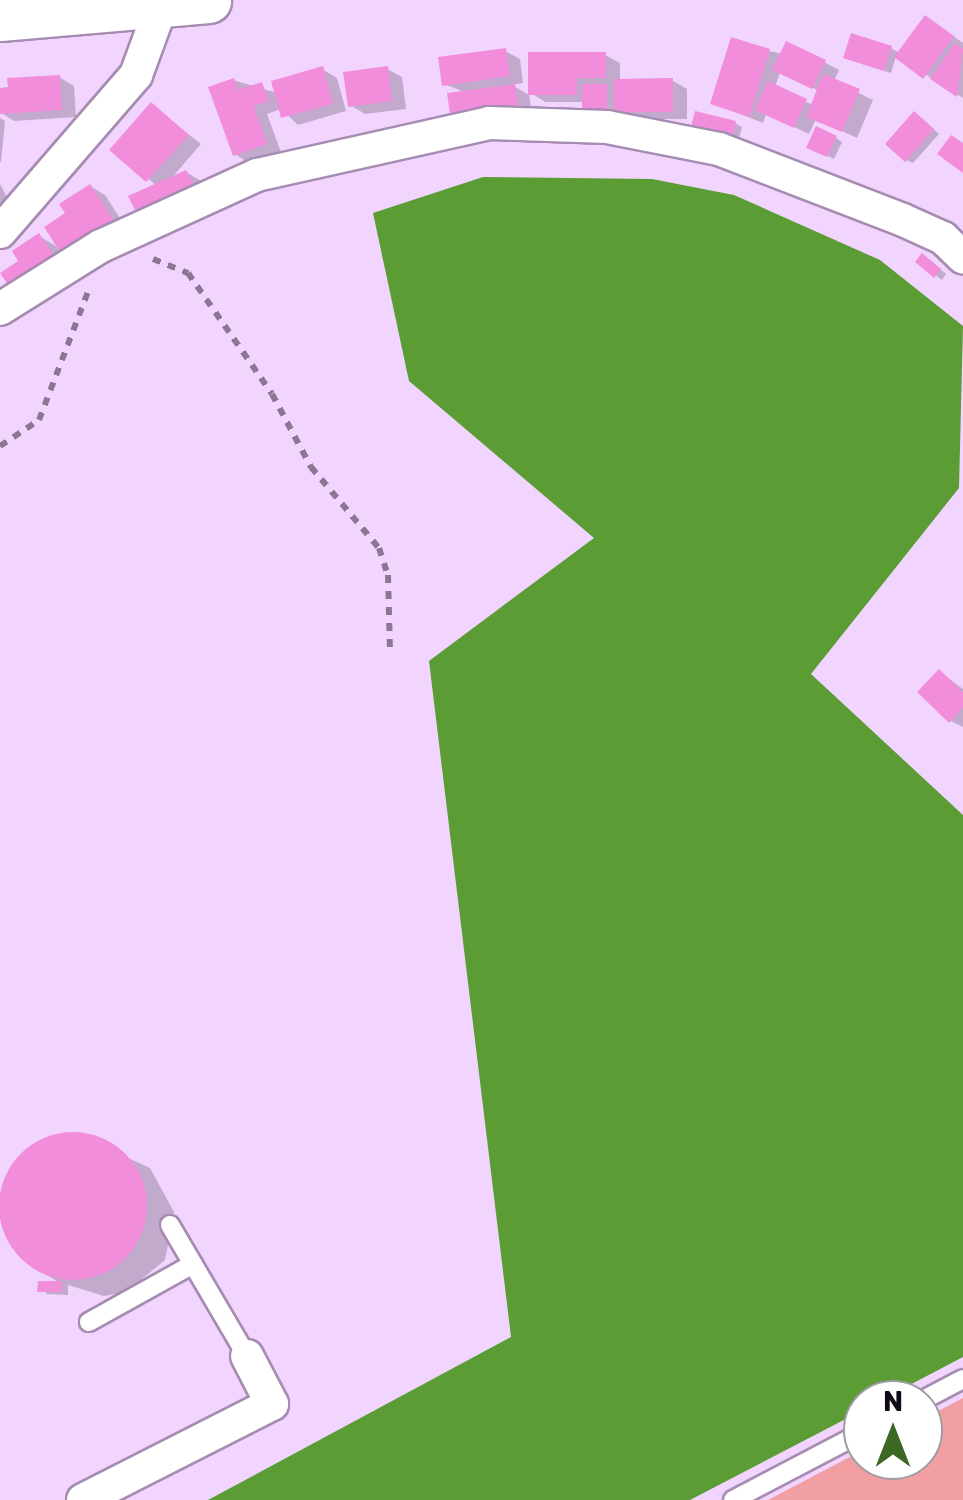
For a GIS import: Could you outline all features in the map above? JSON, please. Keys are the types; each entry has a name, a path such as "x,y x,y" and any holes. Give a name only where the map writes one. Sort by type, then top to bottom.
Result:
{"main road":[{"path":"0,18 208,0"}],"street":[{"path":"0,232 136,76 162,4"},
{"path":"0,309 101,246 256,175 449,128 538,122 607,127 719,149 904,220 943,238 963,257"},
{"path":"83,1500 272,1404 247,1356"}],"lane":[{"path":"170,1225 247,1356"},
{"path":"88,1322 193,1264"},
{"path":"734,1500 843,1443"}],"path":[{"path":"0,446 39,420 56,388 101,246 188,272 272,394 311,467 379,548 388,575 390,654"}],"shaded area":[{"path":"483,177 652,179 734,195 880,260 963,326 959,488 811,674 963,815 963,1357 919,1380 843,1380 843,1420 690,1500 208,1500 511,1337 429,661 594,538 409,381 373,213"},
{"path":"963,1398 963,1500 768,1500 843,1461 843,1480 943,1480 943,1408"}],"building":[{"path":"925,15 954,36 923,79 894,57"},
{"path":"851,33 892,46 884,71 843,58"},
{"path":"731,37 770,49 749,117 710,104"},
{"path":"786,41 826,60 812,89 772,70"},
{"path":"955,43 963,49 957,97 930,79"},
{"path":"506,48 510,76 442,86 438,57"},
{"path":"528,52 606,52 606,78 577,78 577,95 528,95"},
{"path":"323,66 333,104 281,118 271,81"},
{"path":"388,66 392,101 348,107 343,72"},
{"path":"823,74 860,89 842,132 806,117"},
{"path":"60,75 62,110 0,114 0,88 8,87 7,78"},
{"path":"234,78 238,90 262,82 269,101 254,106 267,144 233,156 208,87"},
{"path":"673,78 673,112 614,112 614,79"},
{"path":"768,81 807,99 794,128 754,110"},
{"path":"515,84 519,112 451,121 447,93"},
{"path":"582,84 607,84 607,114 582,114"},
{"path":"151,102 189,135 146,182 109,150"},
{"path":"695,111 736,121 731,144 689,134"},
{"path":"914,111 934,129 905,162 885,144"},
{"path":"816,126 837,136 827,157 806,148"},
{"path":"951,135 963,143 963,173 937,154"},
{"path":"186,170 196,190 138,216 128,196"},
{"path":"90,184 118,226 65,260 44,227 65,213 59,204"},
{"path":"39,233 58,262 13,292 0,273 18,261 12,251"},
{"path":"922,253 941,269 934,278 915,262"},
{"path":"939,669 963,692 963,708 949,723 917,692"},
{"path":"73,1132 102,1137 126,1153 142,1177 147,1206 142,1235 126,1259 102,1275 73,1280 44,1275 20,1259 4,1235 -1,1206 4,1177 20,1153 44,1137"},
{"path":"38,1281 62,1281 62,1292 37,1292"}]}
